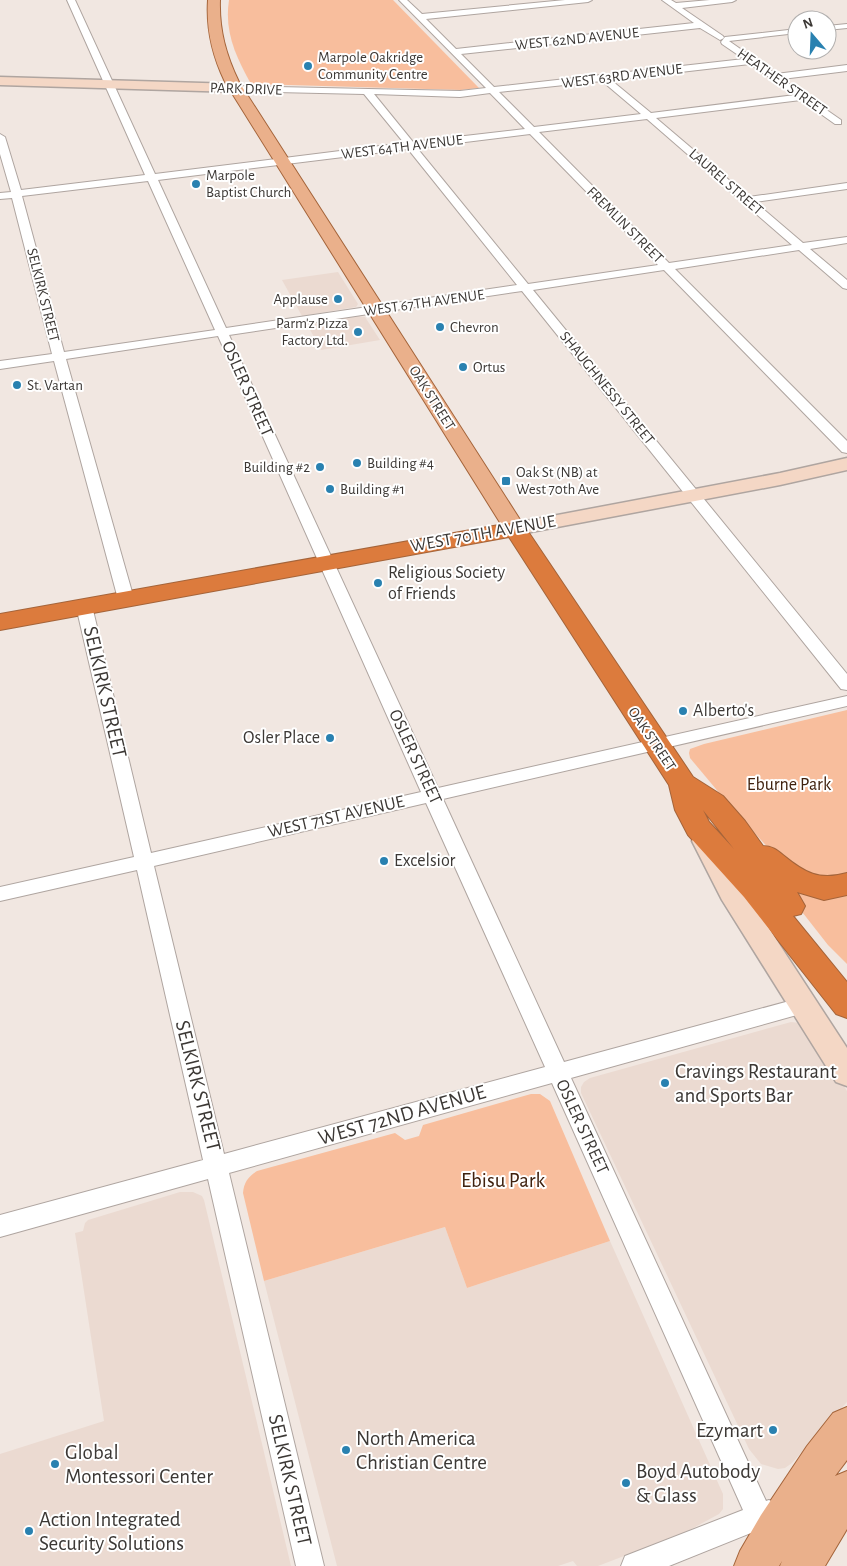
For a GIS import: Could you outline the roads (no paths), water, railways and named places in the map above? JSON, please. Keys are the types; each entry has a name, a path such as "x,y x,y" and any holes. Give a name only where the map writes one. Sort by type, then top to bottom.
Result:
{"highway":[{"name":"WEST 70TH AVENUE","path":"0,622 515,529"},
{"name":"OAK STREET","path":"515,529 683,784 689,810 698,828 754,889 847,1005"},
{"name":"OAK STREET","path":"683,784 712,803 734,828 803,923 847,978"},
{"path":"734,828 779,868 797,881 823,888 847,884"}],"main road":[{"name":"OAK STREET","path":"214,0 213,27 217,48 236,88 515,529"},
{"name":"PARK DRIVE","path":"0,82 236,88"},
{"name":"WEST 70TH AVENUE","path":"515,529 847,464"},
{"name":"OAK STREET","path":"698,828 732,893 847,1073"},
{"path":"755,1566 773,1512 824,1456 847,1427"},
{"path":"809,1551 847,1492"}],"street":[{"name":"OSLER STREET","path":"71,0 325,563 433,795 556,1072 773,1512"},
{"name":"FREMLIN STREET","path":"403,0 847,449"},
{"path":"420,17 588,0"},
{"name":"HEATHER STREET","path":"666,0 845,125"},
{"path":"674,6 732,0"},
{"name":"WEST 62ND AVENUE","path":"454,52 701,25"},
{"path":"724,40 787,32"},
{"name":"WEST 63RD AVENUE","path":"493,91 752,61"},
{"path":"775,77 847,68"},
{"name":"LAUREL STREET","path":"604,78 847,286"},
{"name":"PARK DRIVE","path":"236,88 453,94 493,91"},
{"name":"SHAUGHNESSY STREET","path":"367,92 847,685"},
{"name":"WEST 64TH AVENUE","path":"0,196 804,97"},
{"name":"SELKIRK STREET","path":"0,137 17,194 58,357 126,599"},
{"path":"746,200 847,186"},
{"name":"WEST 67TH AVENUE","path":"0,365 847,240"},
{"name":"SELKIRK STREET","path":"84,606 310,1566"},
{"name":"WEST 71ST AVENUE","path":"0,894 847,701"},
{"name":"WEST 72ND AVENUE","path":"0,1226 804,1005"},
{"path":"635,1566 773,1512"}],"place":[{"name":"Marpole Oakridge Community Centre","path":"308,66"},
{"name":"Marpole Baptist Church","path":"196,184"},
{"name":"Applause","path":"338,299"},
{"name":"Chevron","path":"440,327"},
{"name":"Parm'z Pizza Factory Ltd.","path":"358,332"},
{"name":"Ortus","path":"463,367"},
{"name":"St. Vartan","path":"17,385"},
{"name":"Building #4","path":"357,463"},
{"name":"Building #2","path":"320,467"},
{"name":"Oak St (NB) at West 70th Ave","path":"506,481"},
{"name":"Building #1","path":"330,489"},
{"name":"Religious Society of Friends","path":"378,583"},
{"name":"Alberto's","path":"683,711"},
{"name":"Osler Place","path":"330,738"},
{"name":"Excelsior","path":"384,861"},
{"name":"Cravings Restaurant and Sports Bar","path":"665,1083"},
{"name":"Ezymart","path":"773,1430"},
{"name":"North America Christian Centre","path":"346,1450"},
{"name":"Global Montessori Center","path":"55,1464"},
{"name":"Boyd Autobody & Glass","path":"626,1483"},
{"name":"Action Integrated Security Solutions","path":"29,1531"}],"park label":[{"name":"Eburne Park","path":"789,785"},
{"name":"Ebisu Park","path":"503,1180"}]}
